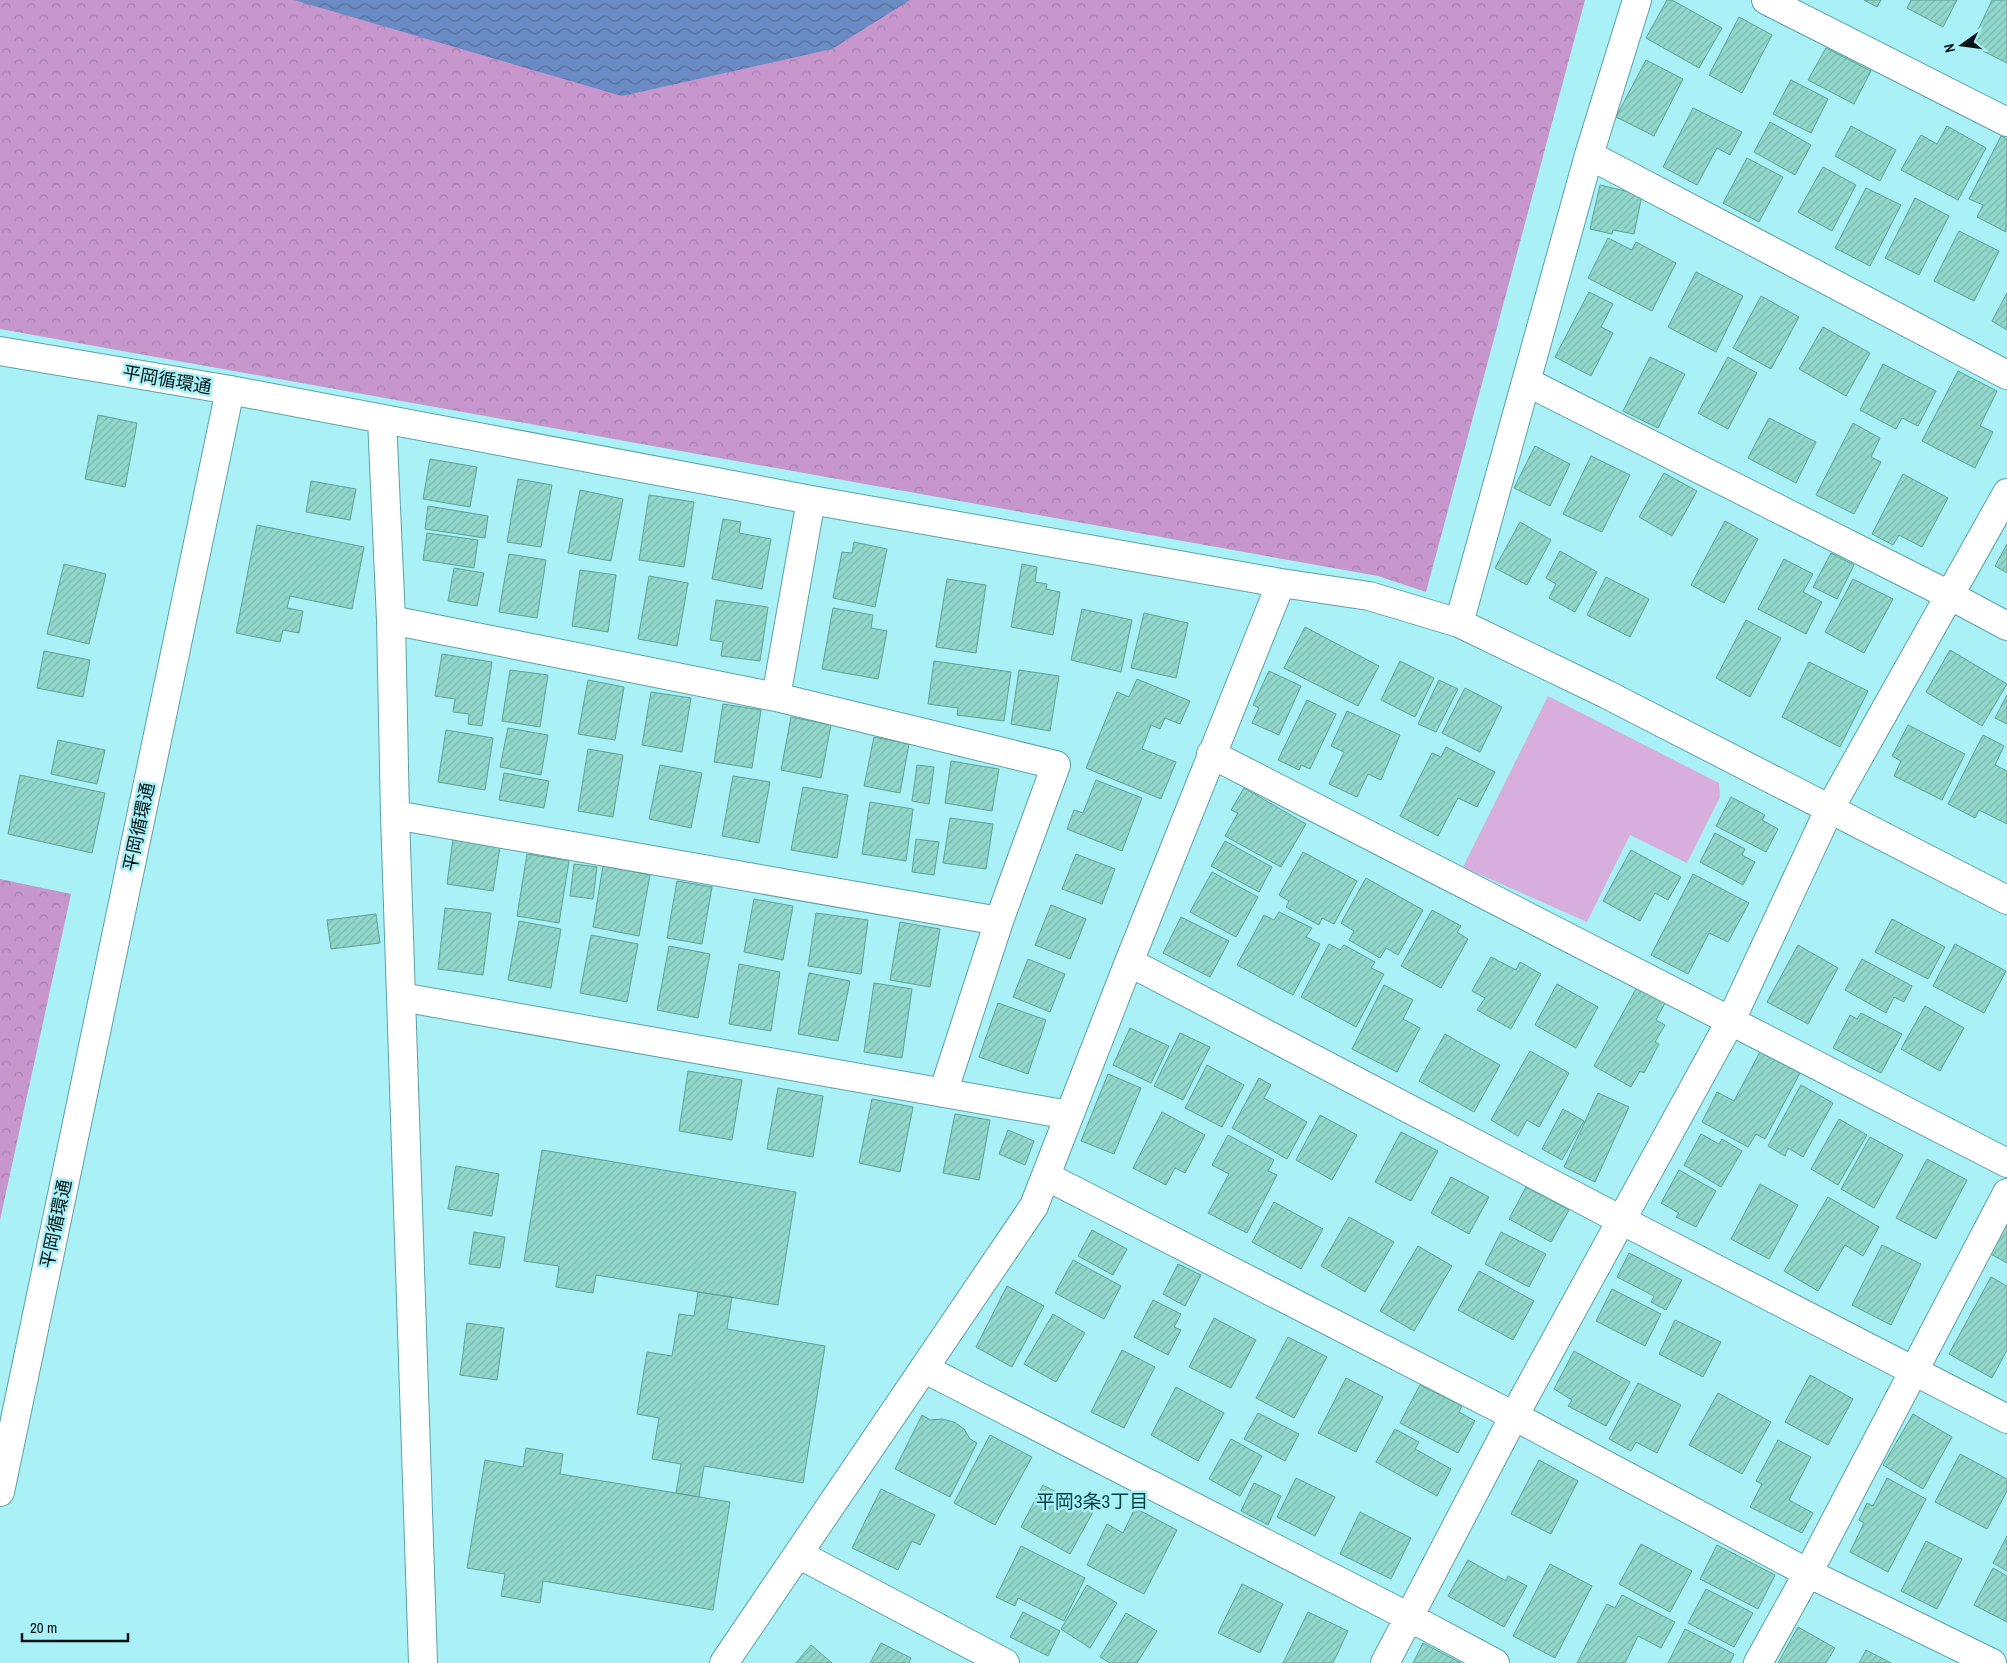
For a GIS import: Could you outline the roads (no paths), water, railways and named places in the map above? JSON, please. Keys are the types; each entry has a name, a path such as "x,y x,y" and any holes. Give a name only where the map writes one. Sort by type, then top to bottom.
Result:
{"street":[{"path":"1459,623 1590,155 1637,0"},
{"path":"1766,0 2007,122"},
{"path":"1590,155 2007,375"},
{"name":"平岡循環通","path":"0,351 230,390 0,1492"},
{"path":"1527,382 2007,626"},
{"path":"230,390 811,500 1282,583 1369,596 1459,623 1606,694 2007,900"},
{"path":"382,419 423,1663"},
{"path":"1385,1663 1514,1416 1731,1020 1829,810 2007,493"},
{"path":"776,697 811,500"},
{"path":"724,1663 1034,1206 1129,962 1282,583"},
{"path":"390,620 776,697 1056,765 999,921 943,1093"},
{"path":"1212,754 2007,1162"},
{"path":"395,815 999,921"},
{"path":"1129,962 1621,1220 2007,1419"},
{"path":"401,997 1069,1115"},
{"path":"1046,1176 1514,1416 1808,1573 1992,1663"},
{"path":"1758,1663 1915,1372 2007,1193"},
{"path":"925,1369 1495,1663"},
{"path":"798,1554 1005,1663"}],"water":[{"path":"294,0 910,0 832,49 622,96"}],"district":[{"name":"平岡3条3丁目","path":"1092,1501"}]}
